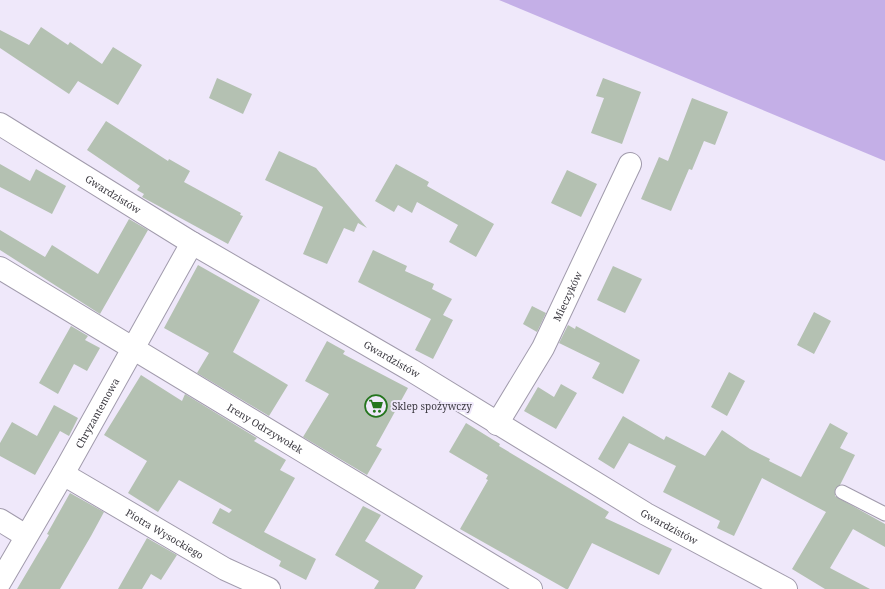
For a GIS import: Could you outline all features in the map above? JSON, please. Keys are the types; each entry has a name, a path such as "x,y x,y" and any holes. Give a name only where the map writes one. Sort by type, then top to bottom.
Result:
{"street":[{"name":"Gwardzistów","path":"0,124 192,243 411,370 646,514 786,589"},
{"name":"Mieczyków","path":"498,424 543,348 630,164"},
{"name":"Chryzantemowa","path":"0,582 134,349 192,243"},
{"name":"Ireny Odrzywołek","path":"0,268 532,589"},
{"name":"Piotra Wysockiego","path":"63,474 225,569 269,589"},
{"path":"0,520 26,536"}],"lane":[{"path":"842,492 885,514"}],"shaded area":[{"path":"499,0 885,0 885,161"}],"building":[{"path":"41,27 68,45 70,42 102,64 113,47 142,65 118,105 78,81 69,94 0,48 0,30 29,45"},
{"path":"217,78 252,94 243,114 209,98"},
{"path":"603,78 641,92 622,144 591,133 604,98 596,96"},
{"path":"692,98 728,112 715,145 704,141 692,170 689,169 671,211 641,199 659,157 668,161"},
{"path":"106,121 168,161 169,159 190,171 184,182 241,213 240,215 243,216 228,244 142,197 144,194 137,190 140,186 87,150"},
{"path":"279,151 316,168 367,228 358,223 354,232 344,228 327,264 303,254 323,207 265,180"},
{"path":"0,164 30,181 36,169 66,186 52,214 0,187"},
{"path":"396,164 429,182 427,186 494,224 476,257 449,242 458,225 417,202 412,213 398,205 394,212 375,201"},
{"path":"567,170 597,184 581,217 551,203"},
{"path":"129,219 148,230 100,314 0,250 0,230 45,257 52,245 98,274"},
{"path":"373,250 407,266 405,271 434,284 432,289 452,299 443,315 453,320 433,359 415,350 431,319 358,282"},
{"path":"198,265 260,300 233,352 288,385 269,416 197,373 209,353 164,328"},
{"path":"613,266 642,279 625,313 597,300"},
{"path":"532,306 546,313 537,332 523,324"},
{"path":"814,312 831,321 814,354 797,345"},
{"path":"568,325 575,329 576,326 640,360 623,394 592,378 600,363 559,343"},
{"path":"71,326 88,336 85,340 100,348 87,371 74,364 58,394 39,383"},
{"path":"327,341 345,351 343,354 408,388 376,446 382,449 367,475 303,437 329,394 305,381"},
{"path":"729,372 745,381 727,416 711,407"},
{"path":"141,375 182,401 185,394 257,438 254,441 286,460 280,470 295,478 264,532 316,559 306,580 279,566 281,561 212,523 220,508 229,513 232,510 179,480 158,512 128,493 147,461 104,435"},
{"path":"561,384 577,393 556,429 524,411 538,387 554,397"},
{"path":"54,405 78,418 69,436 60,431 35,475 0,456 0,443 12,422 37,436"},
{"path":"623,416 664,440 666,436 705,456 722,430 750,449 770,459 769,461 801,477 830,423 848,433 840,448 855,455 840,485 835,489 835,496 885,524 885,547 853,529 830,568 870,589 825,589 792,569 826,512 762,478 734,536 717,528 720,521 663,492 676,466 629,443 614,469 598,459"},
{"path":"466,423 500,444 499,446 609,512 605,518 672,549 659,575 592,543 568,589 566,589 460,529 488,480 486,479 488,475 449,452"},
{"path":"70,493 104,512 91,536 60,589 17,589 49,535 47,534"},
{"path":"363,506 381,515 365,541 423,576 415,589 374,589 379,581 335,555"},
{"path":"147,538 177,555 161,580 151,574 142,589 118,589"}],"place":[{"name":"Sklep spożywczy","path":"376,406"}]}
